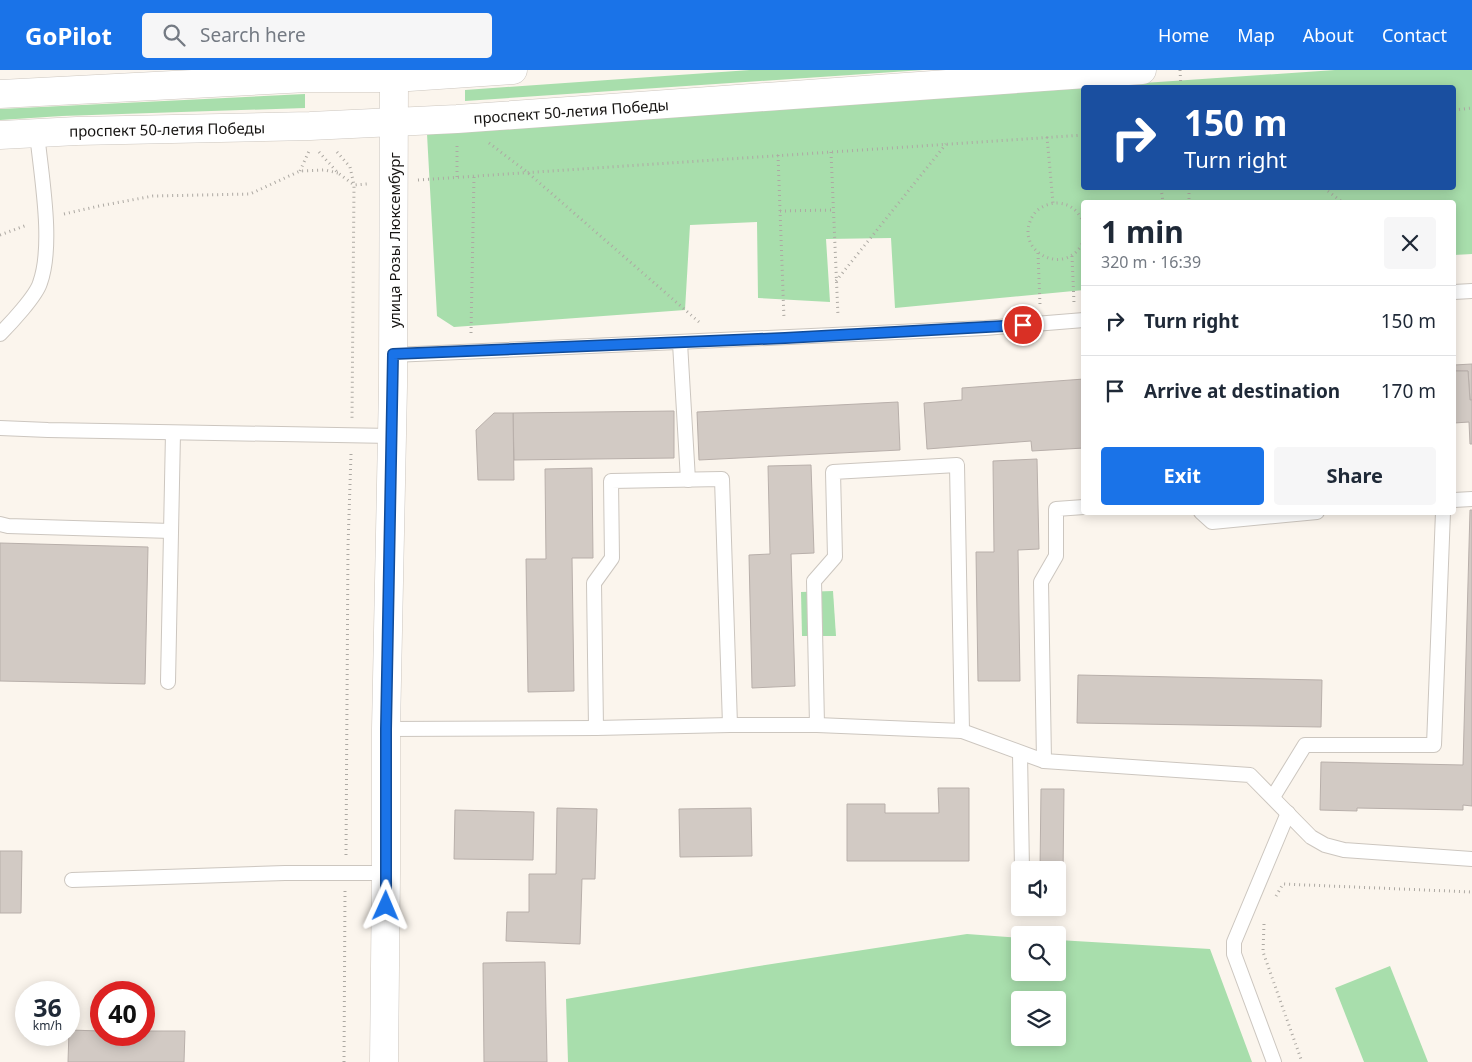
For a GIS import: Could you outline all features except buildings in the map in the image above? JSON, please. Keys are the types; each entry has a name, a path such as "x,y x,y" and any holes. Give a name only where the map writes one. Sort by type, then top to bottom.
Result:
{"main road":[{"path":"0,94 307,78 394,78 512,70"},
{"name":"проспект 50-летия Победы","path":"0,135 37,133 310,134 394,122 1142,70"},
{"name":"улица Розы Люксембург","path":"384,1062 386,729 393,354 394,78"}],"lane":[{"path":"0,334 15,319 40,284 47,248 37,133"},
{"path":"1456,292 1472,291"},
{"path":"393,354 785,338 985,328 1079,321"},
{"path":"680,343 688,480"},
{"path":"0,428 392,436"},
{"path":"168,682 173,433"},
{"path":"817,725 814,582 834,557 833,472 957,465 962,731"},
{"path":"596,728 594,583 612,558 611,481 722,479 730,725"},
{"path":"1456,500 1472,499"},
{"path":"1044,761 1041,582 1056,556 1056,509 1081,507"},
{"path":"1204,515 1212,522 1286,515"},
{"path":"1272,797 1305,745 1434,745 1443,515"},
{"path":"0,524 8,526 171,531"},
{"path":"386,729 817,725 962,731 1044,761 1250,775 1311,837 1325,845 1344,850 1472,859"},
{"path":"1020,752 1022,861"},
{"path":"1274,1062 1236,964 1234,942 1288,813"},
{"path":"72,880 285,873 386,873"}],"path":[{"path":"1180,70 1181,85"},
{"path":"1456,110 1472,108"},
{"path":"300,171 308,153 310,134"},
{"path":"310,134 338,173 354,185 1081,134"},
{"path":"1047,137 1053,203"},
{"path":"488,142 527,172 720,341"},
{"path":"836,282 946,144"},
{"path":"334,149 350,167 354,185 352,435 348,546 344,1062"},
{"path":"831,152 839,335"},
{"path":"778,155 785,338"},
{"path":"0,234 44,218 153,196 250,194 300,171 325,170 338,173"},
{"path":"470,351 474,176"},
{"path":"1327,190 1339,200"},
{"path":"1081,218 1072,207 1053,203 1044,206 1036,212 1028,228 1032,246 1045,258 1063,259 1072,256 1081,246"},
{"path":"780,211 833,210"},
{"path":"1038,253 1041,324"},
{"path":"1072,256 1079,321"},
{"path":"1274,900 1284,884 1472,892"},
{"path":"1264,917 1263,952 1302,1062"}],"green space":[{"path":"750,70 923,70 465,101 465,90"},
{"path":"1335,70 1472,70 1472,254 1456,255 1456,200 1081,200 1081,290 895,308 891,238 826,239 830,302 758,298 757,222 690,225 685,310 454,327 437,316 427,134 1081,88 1081,190 1456,190 1456,85 1114,85"},
{"path":"305,94 305,108 62,116 0,120 0,109"},
{"path":"833,591 836,636 802,636 801,592"},
{"path":"967,934 1011,937 1011,981 1066,981 1066,940 1210,949 1252,1062 568,1062 566,999 753,967"},
{"path":"1390,966 1428,1062 1364,1062 1335,988"}],"route":[{"path":"386,906 386,729 393,354 680,343 1023,325"}]}
